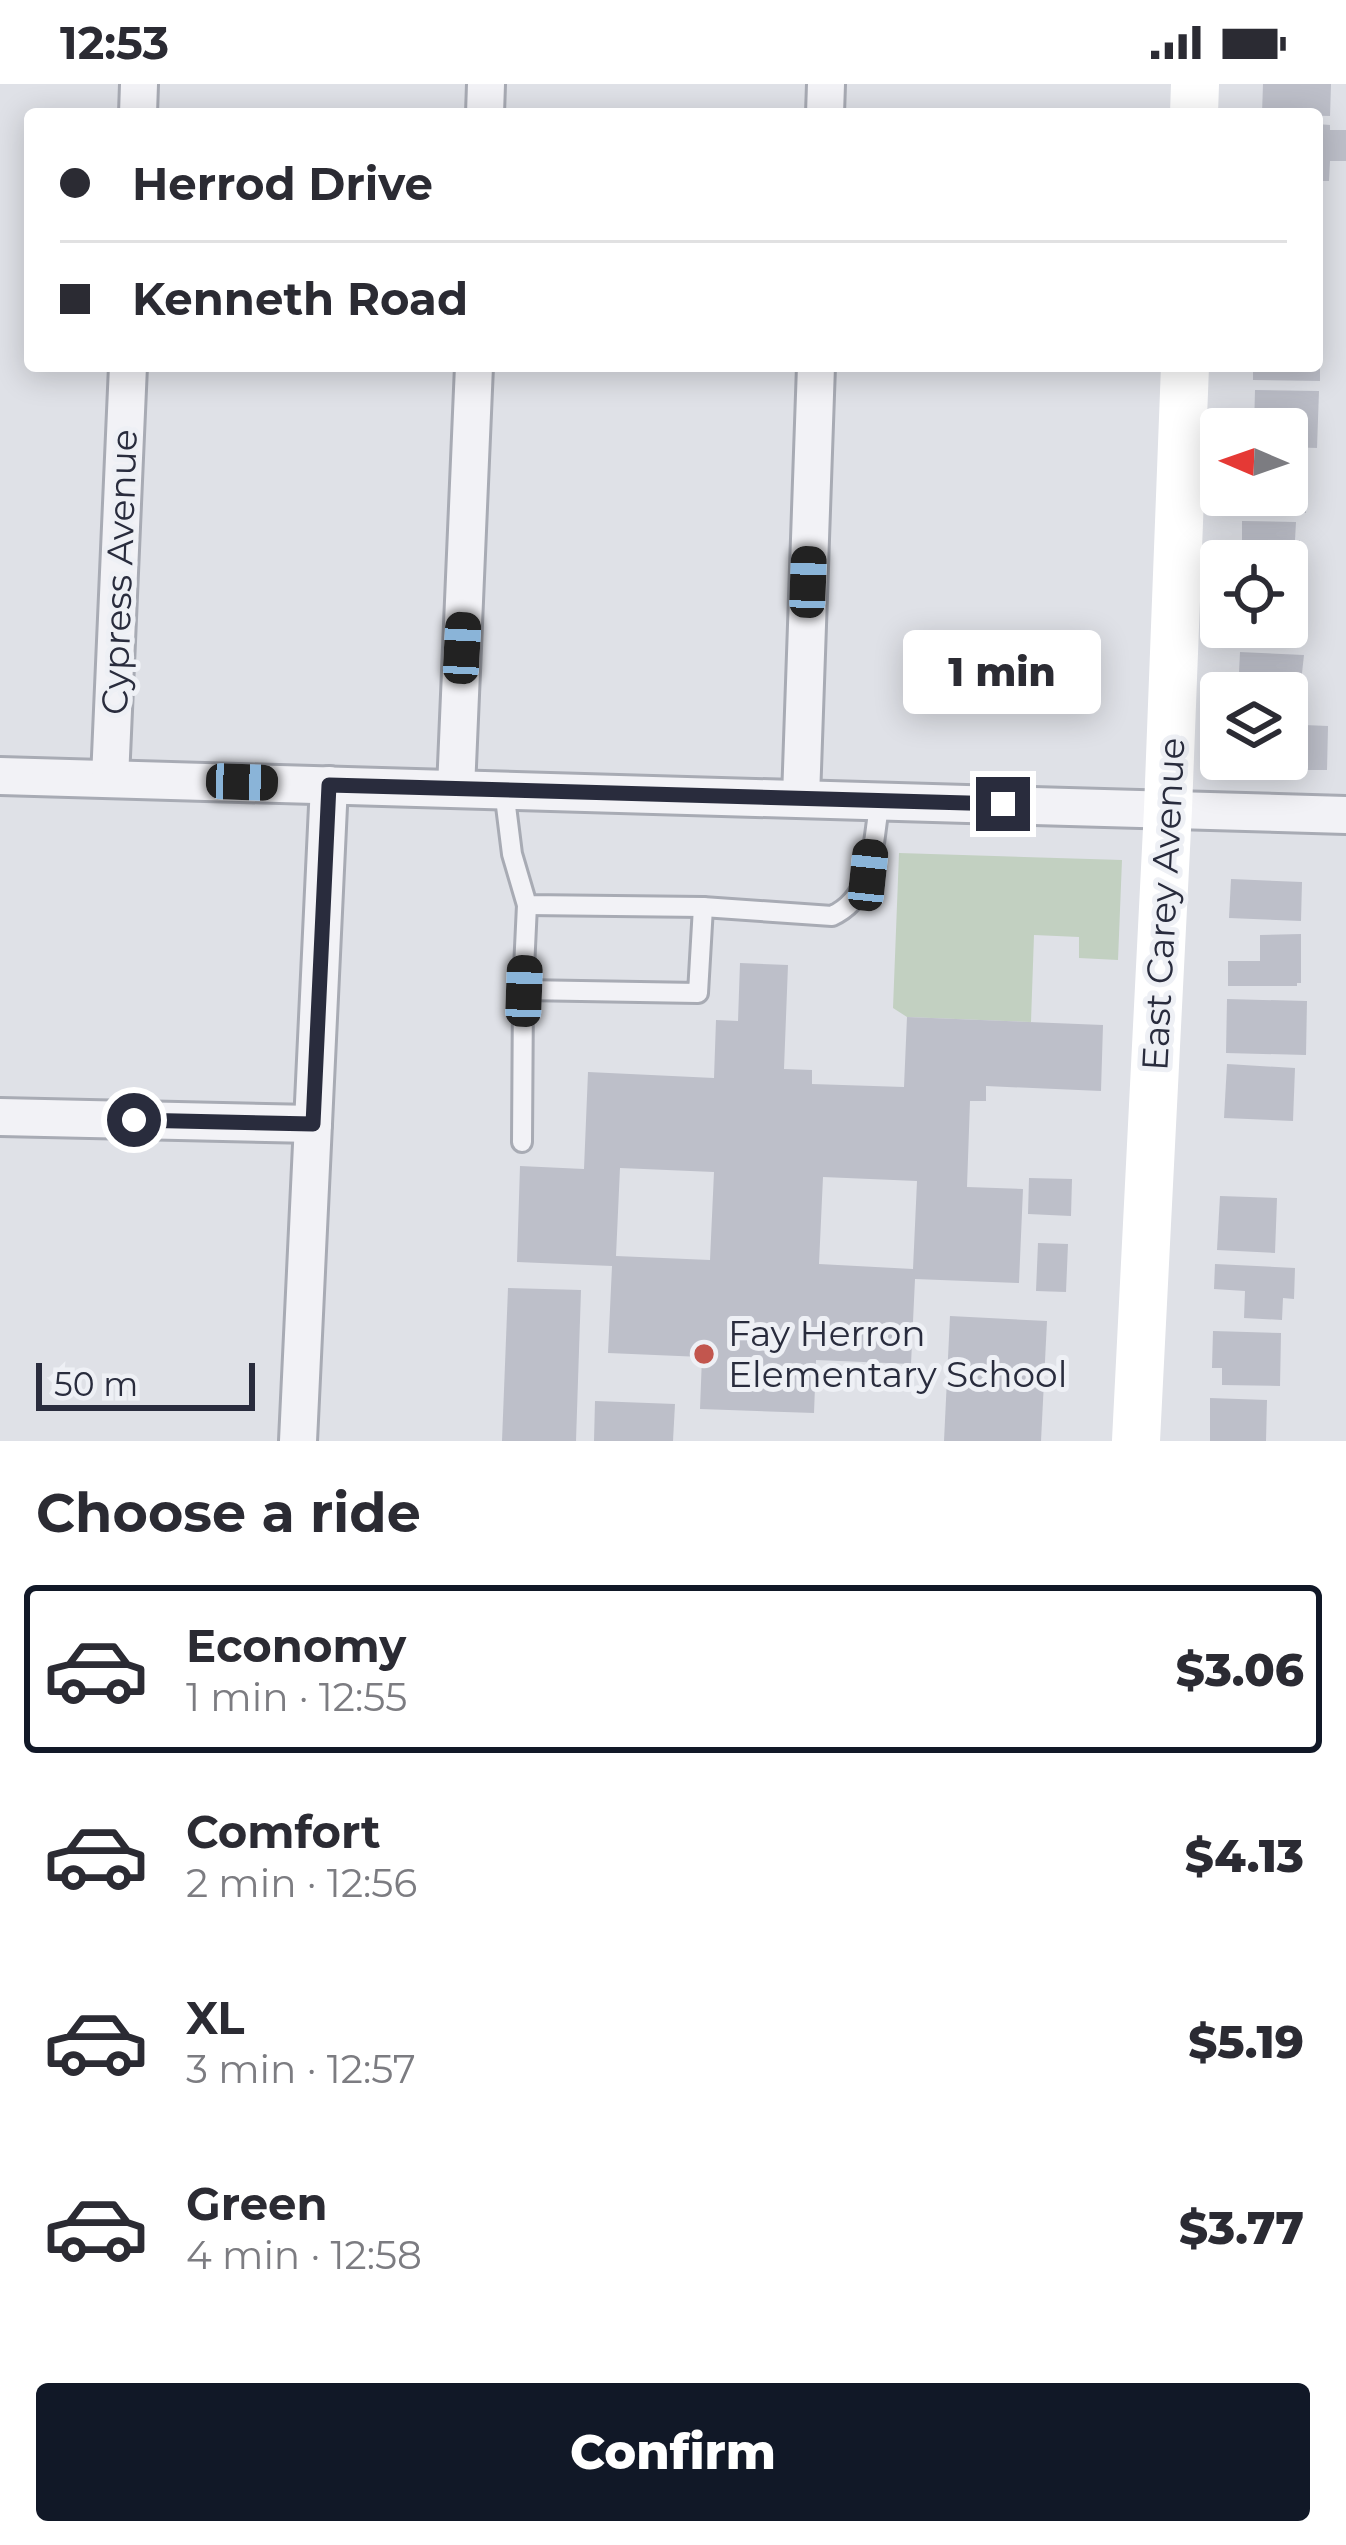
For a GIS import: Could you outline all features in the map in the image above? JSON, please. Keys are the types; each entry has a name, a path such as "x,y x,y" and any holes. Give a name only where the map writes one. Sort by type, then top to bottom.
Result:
{"main road":[{"name":"East Carey Avenue","path":"1136,1441 1185,372"}],"street":[{"name":"Cypress Avenue","path":"110,779 128,372"},
{"path":"456,788 474,372"},
{"path":"801,798 816,372"},
{"path":"0,776 1346,815"},
{"path":"298,1441 329,785"},
{"path":"0,1118 313,1124"}],"lane":[{"path":"504,790 515,872 527,905 521,1142"},
{"path":"527,905 704,907 832,916 856,898 868,875 880,801"},
{"path":"524,991 698,993 704,907"}],"green space":[{"path":"899,853 1122,860 1118,960 1079,958 1079,937 1034,935 1031,1022 907,1017 893,1008"}],"building":[{"path":"1263,84 1331,84 1330,116 1323,116 1323,108 1262,108"},
{"path":"1323,124 1330,125 1330,130 1346,130 1346,161 1330,161 1329,181 1323,181"},
{"path":"1253,372 1320,372 1320,381 1253,380"},
{"path":"1255,390 1319,391 1317,448 1308,448 1308,408 1255,408"},
{"path":"1242,521 1296,522 1295,540 1242,540"},
{"path":"1240,652 1304,655 1302,672 1239,672"},
{"path":"1308,725 1328,726 1327,770 1308,770"},
{"path":"1231,879 1302,882 1301,921 1229,918"},
{"path":"1301,934 1301,983 1297,986 1228,986 1228,961 1260,961 1260,935"},
{"path":"740,963 788,965 784,1069 812,1070 812,1084 904,1087 907,1017 1103,1025 1101,1091 986,1086 986,1101 970,1101 967,1187 1023,1189 1019,1283 915,1279 911,1364 816,1360 814,1413 700,1409 702,1357 608,1353 612,1266 517,1262 520,1166 584,1169 588,1072 714,1078 716,1020 738,1021","holes":["620,1168 714,1172 710,1260 616,1256","823,1177 917,1181 913,1269 819,1264"]},
{"path":"1227,999 1307,1001 1306,1055 1226,1053"},
{"path":"1227,1064 1295,1068 1293,1121 1224,1118"},
{"path":"1029,1178 1072,1179 1071,1216 1028,1214"},
{"path":"1220,1196 1277,1198 1275,1253 1217,1250"},
{"path":"1038,1243 1068,1244 1066,1292 1036,1291"},
{"path":"1215,1264 1295,1268 1294,1299 1283,1298 1282,1320 1244,1318 1245,1291 1214,1289"},
{"path":"508,1288 581,1290 576,1441 502,1441"},
{"path":"950,1316 1047,1321 1041,1441 944,1441"},
{"path":"1213,1331 1281,1333 1280,1386 1222,1385 1222,1368 1212,1368"},
{"path":"1210,1398 1267,1400 1266,1441 1210,1441"},
{"path":"595,1401 675,1404 673,1441 594,1441"}],"place":[{"name":"Fay Herron Elementary School","path":"704,1354"}],"route":[{"path":"134,1120 313,1124 329,785 1003,804"}]}
